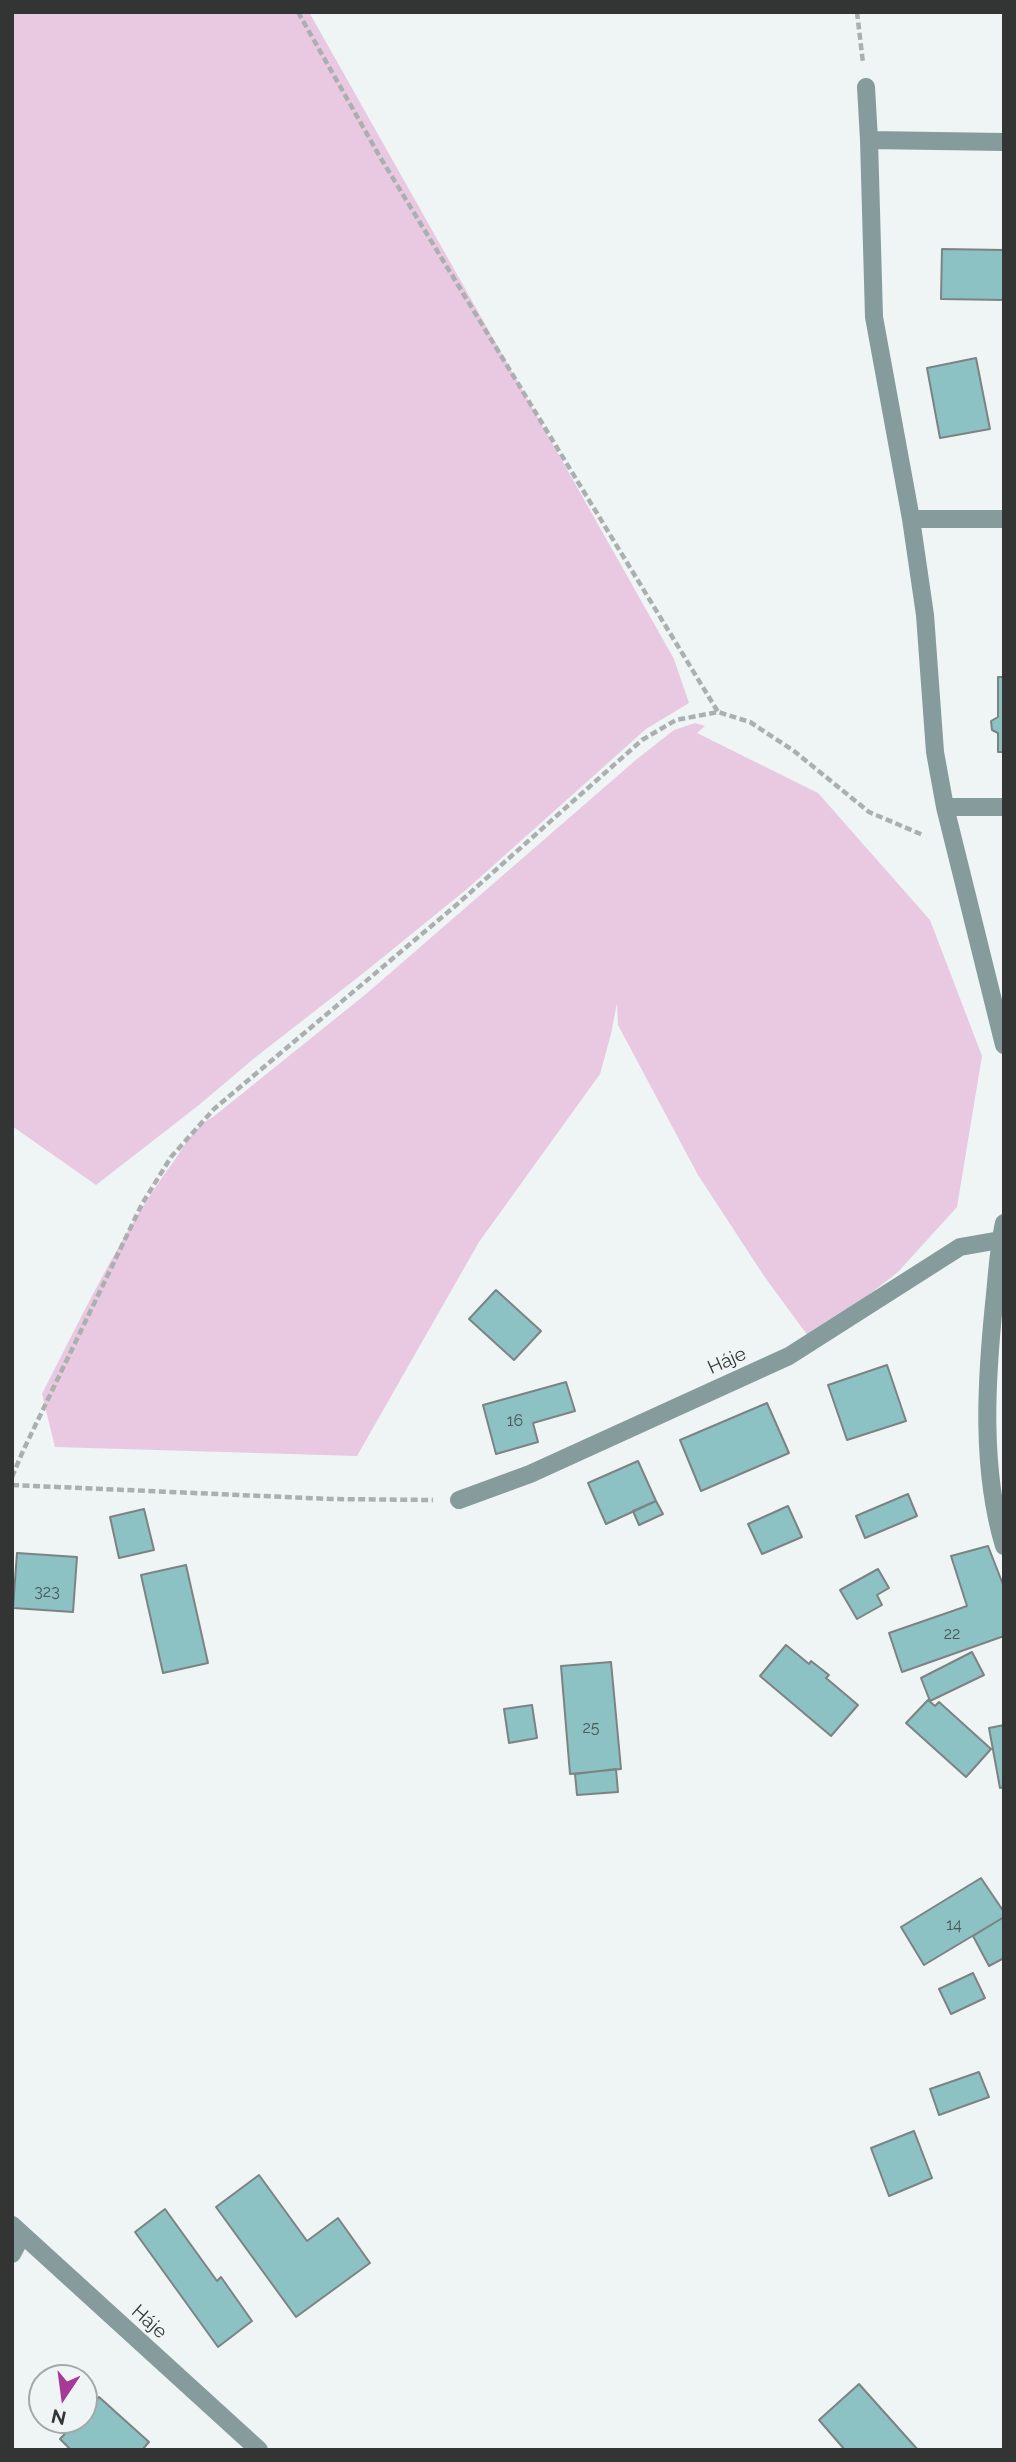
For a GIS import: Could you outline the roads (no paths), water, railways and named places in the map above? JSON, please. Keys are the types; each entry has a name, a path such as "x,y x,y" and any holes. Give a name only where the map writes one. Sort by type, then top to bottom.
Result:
{"street":[{"path":"866,87 874,317 911,519 925,615 935,752 945,807 1004,1045"},
{"path":"869,139 1004,142"},
{"path":"911,519 1004,519"},
{"path":"945,807 1004,807"},
{"name":"Háje","path":"459,1500 530,1474 789,1356 960,1247 1002,1232 988,1356 988,1442 996,1520 1004,1546"},
{"path":"12,2254 17,2230"},
{"name":"Háje","path":"17,2230 259,2450"}]}
